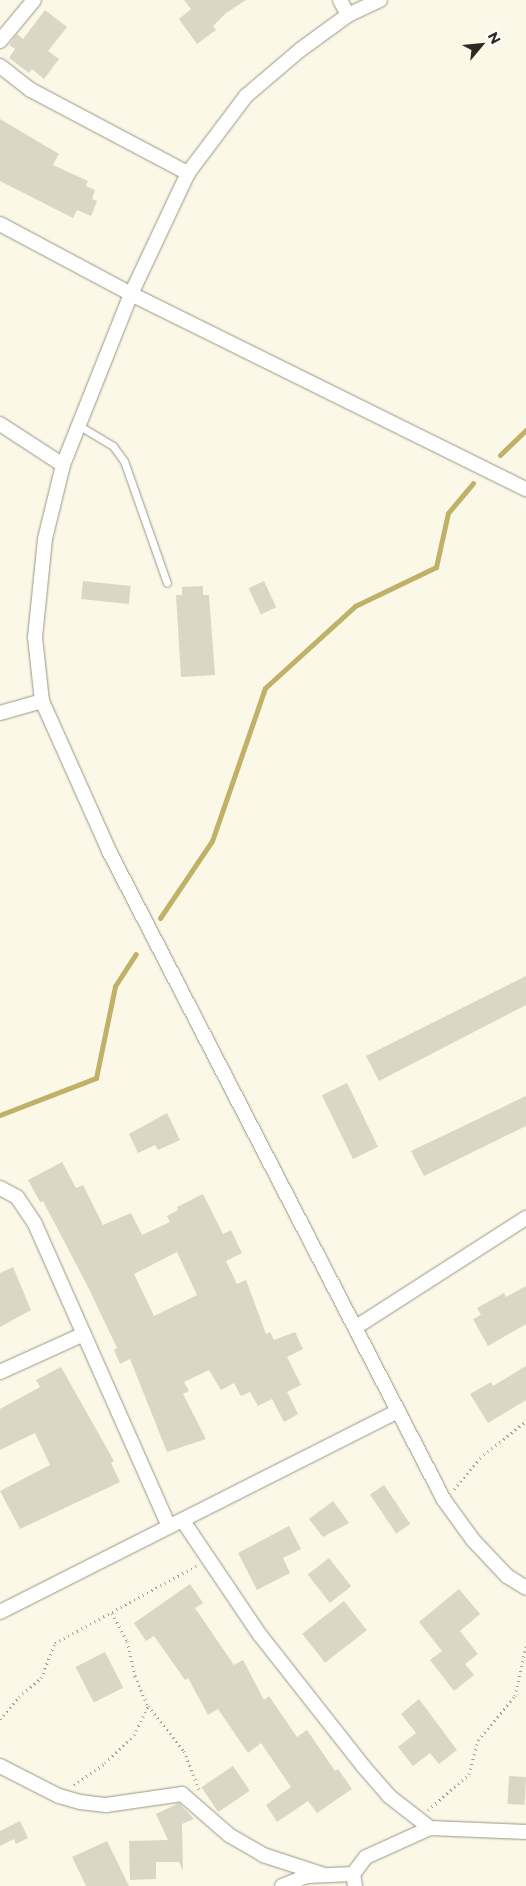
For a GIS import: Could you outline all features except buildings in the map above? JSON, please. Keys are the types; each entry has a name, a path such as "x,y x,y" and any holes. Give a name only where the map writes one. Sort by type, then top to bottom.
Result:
{"street":[{"path":"0,41 34,0"},
{"path":"340,0 348,15"},
{"path":"380,0 348,15 300,50 246,96 188,173 131,294 78,425 64,465 45,539 36,637 42,701 109,851 356,1327 398,1412 444,1500 473,1540 507,1576 526,1588"},
{"path":"0,66 31,90 188,173"},
{"path":"0,224 131,294 526,489"},
{"path":"0,424 64,465"},
{"path":"0,713 42,701"},
{"path":"0,1188 17,1196 35,1224 82,1335 130,1434 169,1527"},
{"path":"356,1327 526,1218"},
{"path":"0,1372 82,1335"},
{"path":"0,1612 398,1412"},
{"path":"183,1520 207,1560 260,1636 363,1766 389,1796 424,1824"},
{"path":"0,1766 59,1796 106,1805 182,1794 203,1809 229,1835 263,1855 322,1874 354,1880 366,1857 424,1824 526,1832"},
{"path":"282,1886 307,1876 322,1874"}],"lane":[{"path":"78,425 113,446 124,461 167,583"}],"path":[{"path":"444,1500 480,1458 526,1421"},
{"path":"0,1719 19,1696 41,1678 55,1643 207,1560"},
{"path":"112,1612 127,1641 133,1670 148,1706 184,1751 197,1782 203,1809"},
{"path":"424,1824 438,1798 469,1774 478,1740 515,1696 526,1646"},
{"path":"59,1796 105,1763 134,1735 148,1706"}],"waterway":[{"path":"500,455 526,430"},
{"path":"160,918 212,841 265,688 355,606 436,567 448,513 473,483"},
{"path":"0,1115 96,1078 115,986 136,954"}]}
